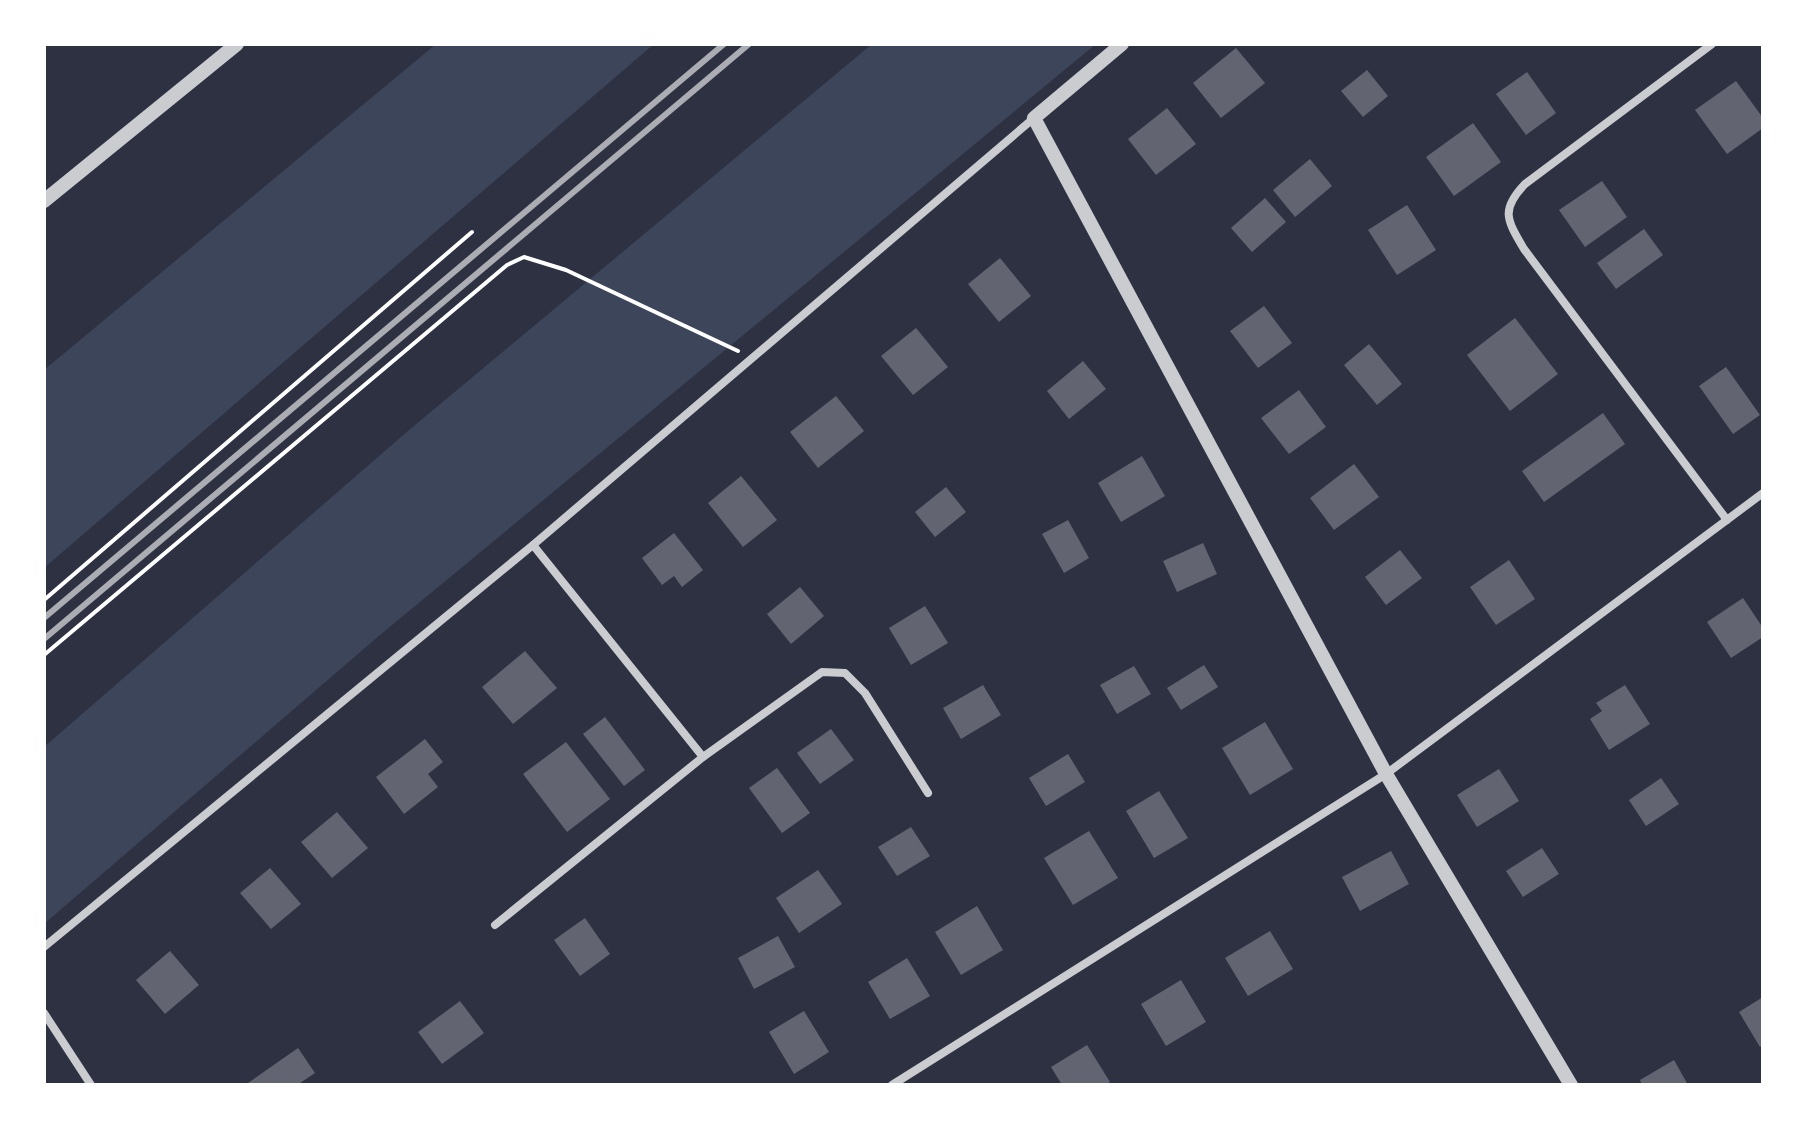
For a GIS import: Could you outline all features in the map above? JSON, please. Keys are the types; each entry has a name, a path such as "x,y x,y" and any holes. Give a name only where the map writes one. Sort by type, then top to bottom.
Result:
{"street":[{"path":"44,201 237,44"},
{"path":"44,947 533,545 1122,44"},
{"path":"1712,44 1525,184 1513,196 1507,212 1511,228 1524,249 1727,520"},
{"path":"1034,118 1386,774 1571,1085"},
{"path":"892,1085 1386,774 1763,493"},
{"path":"533,545 703,757"},
{"path":"495,925 703,757 822,672 845,673 865,693 928,793"},
{"path":"44,1013 91,1085"}],"path":[{"path":"44,600 472,232"},
{"path":"44,655 507,265 524,257 566,270 753,358"}],"shaded area":[{"path":"436,44 654,44 44,568 44,370"},
{"path":"872,44 1096,44 380,635 44,924 44,747 409,430"}],"building":[{"path":"1236,48 1265,83 1221,118 1193,83"},
{"path":"1367,70 1388,96 1363,117 1341,91"},
{"path":"1527,72 1556,113 1526,135 1496,94"},
{"path":"1736,81 1763,118 1763,128 1727,154 1695,110"},
{"path":"1167,108 1196,144 1156,175 1128,139"},
{"path":"1473,123 1501,162 1454,196 1426,157"},
{"path":"1310,159 1332,186 1295,217 1273,190"},
{"path":"1602,181 1627,217 1585,247 1559,210"},
{"path":"1265,198 1286,222 1252,252 1231,228"},
{"path":"1407,205 1436,250 1397,275 1368,230"},
{"path":"1644,229 1663,255 1616,289 1597,263"},
{"path":"1000,258 1031,296 999,322 968,284"},
{"path":"1264,306 1292,343 1258,368 1230,331"},
{"path":"1515,318 1558,374 1510,411 1467,355"},
{"path":"916,328 948,367 913,395 881,356"},
{"path":"1369,344 1402,384 1377,405 1344,365"},
{"path":"1083,361 1106,389 1069,419 1047,391"},
{"path":"1726,367 1760,415 1733,434 1699,386"},
{"path":"1299,390 1326,427 1289,454 1261,418"},
{"path":"836,396 864,431 818,468 790,432"},
{"path":"1603,413 1625,444 1544,502 1522,471"},
{"path":"1142,456 1165,496 1121,522 1098,483"},
{"path":"1354,464 1379,497 1334,530 1310,498"},
{"path":"741,476 777,520 743,547 708,503"},
{"path":"946,487 966,512 935,537 915,512"},
{"path":"1068,520 1089,558 1064,573 1042,534"},
{"path":"674,533 703,570 682,587 674,576 662,585 642,558"},
{"path":"1203,543 1217,574 1177,592 1163,561"},
{"path":"1400,550 1422,578 1386,605 1365,577"},
{"path":"1509,560 1535,599 1496,625 1470,587"},
{"path":"800,587 824,616 791,644 767,614"},
{"path":"1743,598 1763,628 1763,637 1731,658 1707,622"},
{"path":"925,606 948,643 911,665 889,628"},
{"path":"525,651 557,688 513,724 482,687"},
{"path":"1204,665 1218,687 1181,710 1167,688"},
{"path":"1134,666 1151,694 1117,714 1100,685"},
{"path":"983,685 1001,715 961,739 943,708"},
{"path":"1625,685 1650,724 1609,750 1590,719 1602,711 1596,703"},
{"path":"605,717 645,770 624,786 583,734"},
{"path":"1265,722 1293,769 1250,795 1222,748"},
{"path":"831,729 854,760 820,784 797,753"},
{"path":"425,739 443,762 428,774 438,787 404,814 376,777"},
{"path":"566,742 610,799 567,832 523,774"},
{"path":"1068,754 1085,782 1046,806 1029,778"},
{"path":"777,768 810,813 782,833 749,788"},
{"path":"1499,769 1519,801 1477,827 1457,795"},
{"path":"1661,778 1679,804 1646,826 1629,800"},
{"path":"1159,791 1188,838 1154,858 1126,811"},
{"path":"337,812 368,848 332,878 301,842"},
{"path":"911,827 930,856 897,876 878,847"},
{"path":"1089,831 1118,878 1073,905 1044,858"},
{"path":"1542,848 1559,874 1523,897 1506,871"},
{"path":"1391,851 1409,884 1360,911 1342,877"},
{"path":"270,868 301,904 271,929 240,893"},
{"path":"818,870 842,904 799,933 776,898"},
{"path":"977,906 1003,950 961,975 935,932"},
{"path":"585,918 610,954 580,976 554,940"},
{"path":"1270,931 1293,969 1248,996 1225,958"},
{"path":"778,936 795,967 754,989 738,958"},
{"path":"170,951 199,985 165,1014 136,980"},
{"path":"907,958 930,996 890,1019 868,982"},
{"path":"1181,980 1206,1022 1166,1046 1141,1004"},
{"path":"1763,997 1763,1045 1760,1047 1739,1012"},
{"path":"460,1001 484,1033 442,1064 418,1032"},
{"path":"804,1011 829,1052 794,1074 769,1032"},
{"path":"1087,1045 1110,1082 1104,1085 1062,1085 1051,1067"},
{"path":"298,1048 315,1073 297,1085 248,1083"},
{"path":"1674,1060 1688,1085 1642,1085 1640,1080"}],"railway":[{"path":"44,618 724,44"},
{"path":"44,639 749,44"}]}
